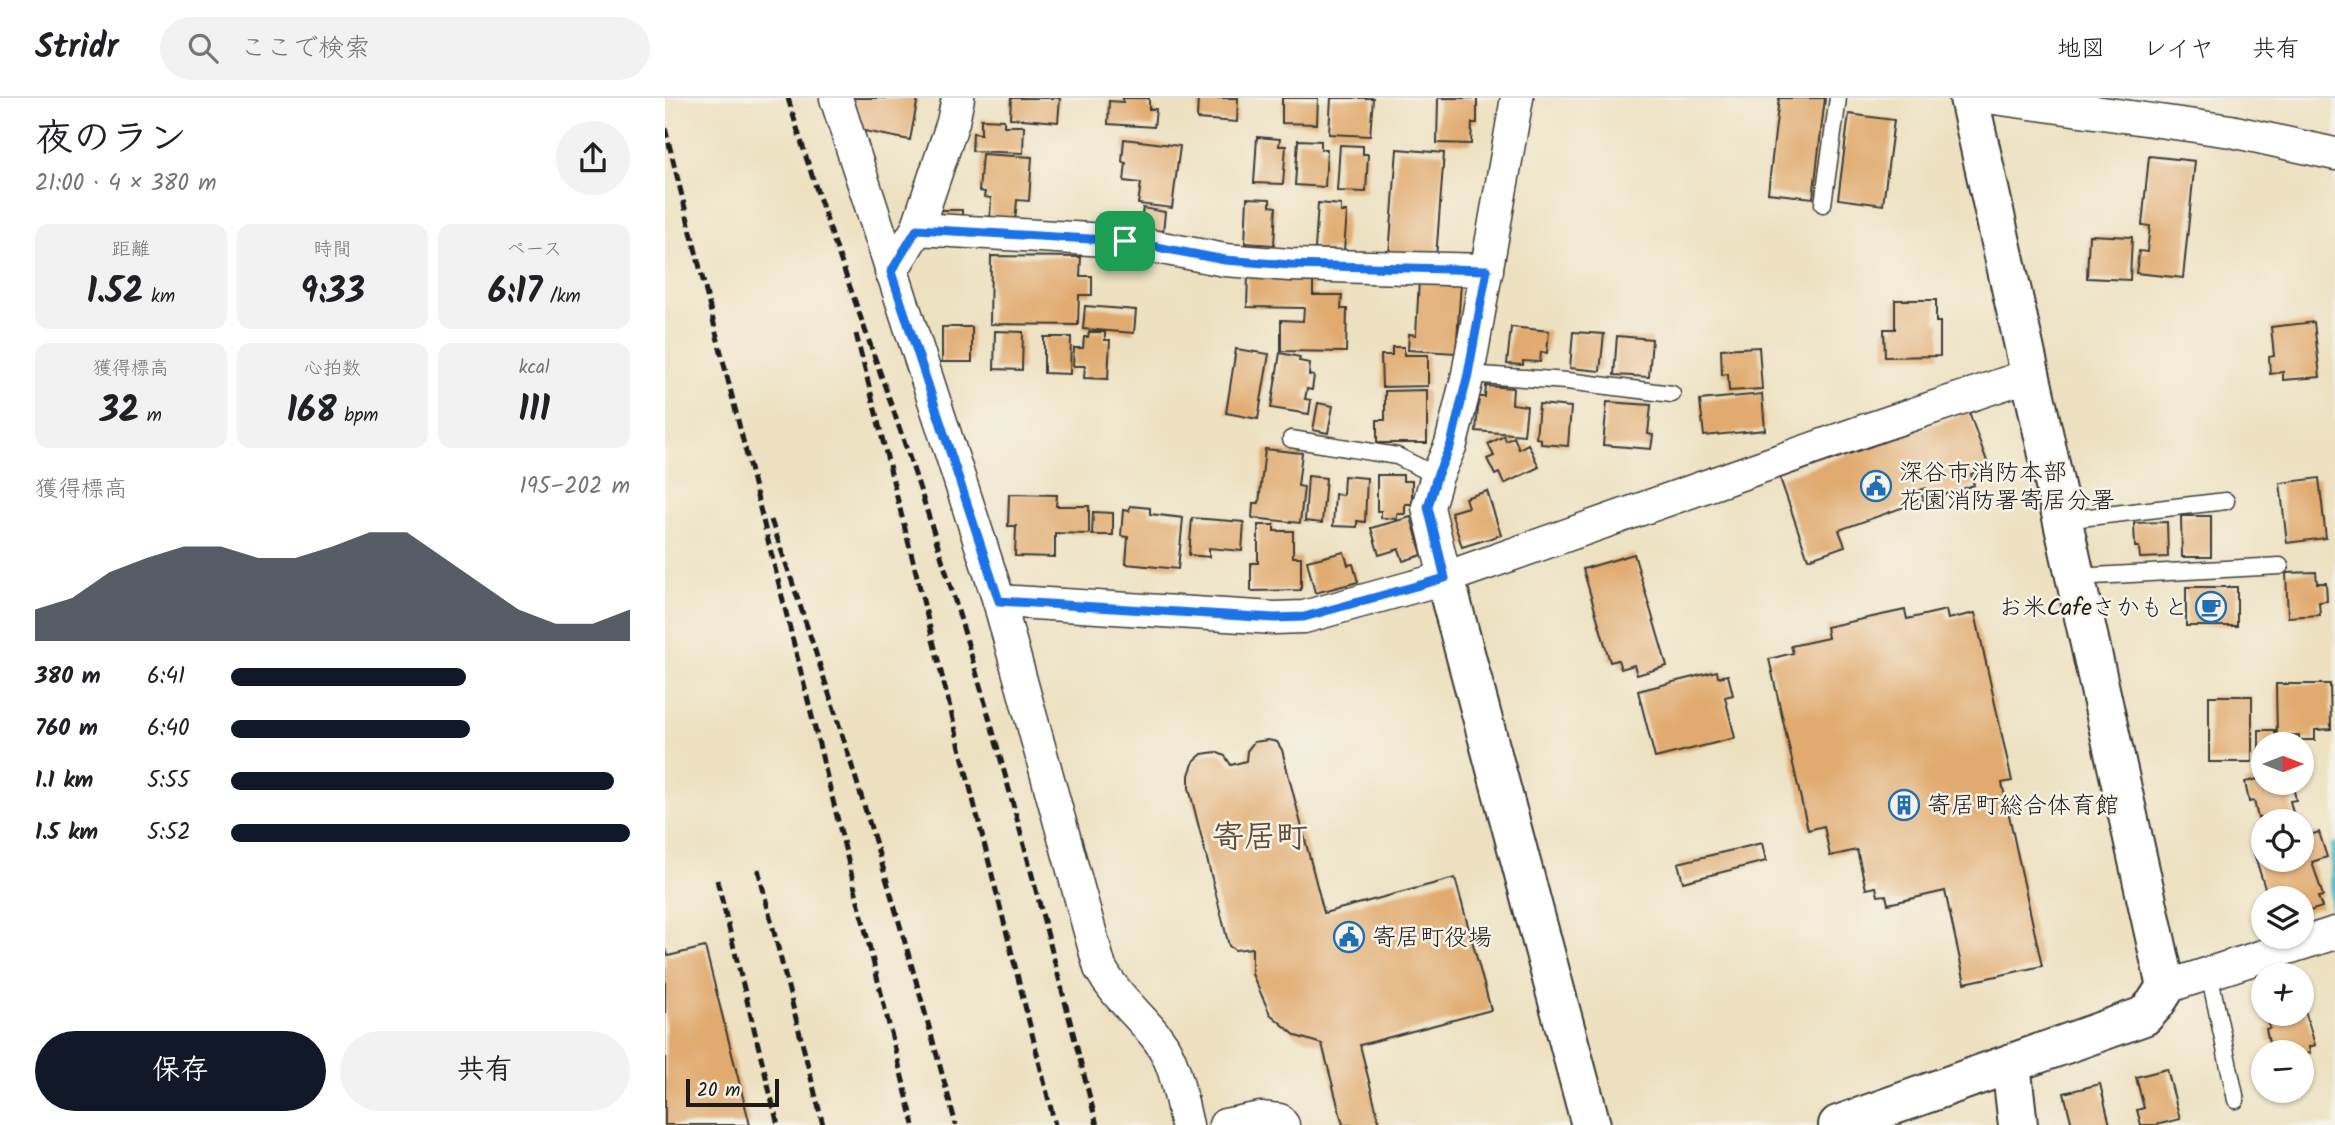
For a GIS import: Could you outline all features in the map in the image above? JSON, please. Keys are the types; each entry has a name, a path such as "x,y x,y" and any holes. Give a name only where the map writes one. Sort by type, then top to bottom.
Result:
{"street":[{"path":"836,98 999,601 1100,968 1110,987 1159,1040 1172,1065 1187,1125"},
{"path":"891,272 917,229 953,122 958,98"},
{"path":"1517,98 1468,374 1451,444 1437,476 1428,507 1591,1125"},
{"path":"1969,98 2166,987"},
{"path":"1994,98 2231,131 2335,154"},
{"path":"917,229 1125,241 1225,260 1264,263 1487,270"},
{"path":"999,601 1274,618 1304,617 1445,578 2030,375"},
{"path":"1838,1125 2144,1016 2166,987 2335,933"},
{"path":"2011,1064 2018,1125"},
{"path":"1225,1125 1261,1118 1279,1120 1283,1125"}],"lane":[{"path":"1823,204 1838,98"},
{"path":"1468,374 1567,381 1672,394"},
{"path":"1291,439 1397,456 1437,476"},
{"path":"2063,520 2226,501"},
{"path":"2075,577 2280,566"},
{"path":"2209,973 2236,1100"}],"building":[{"path":"848,98 918,98 910,140 854,129"},
{"path":"1011,98 1060,98 1058,122 1010,118"},
{"path":"1123,98 1149,98 1149,109 1156,109 1154,127 1108,124 1109,101 1123,102"},
{"path":"1198,98 1238,98 1237,122 1197,119"},
{"path":"1282,98 1318,98 1317,124 1282,123"},
{"path":"1331,98 1373,98 1370,136 1329,134"},
{"path":"1438,98 1477,98 1477,123 1472,123 1471,144 1437,143"},
{"path":"1779,98 1825,98 1813,198 1768,193"},
{"path":"1849,114 1894,120 1883,205 1838,199"},
{"path":"981,119 1004,120 1004,126 1024,126 1023,153 972,151 973,133 981,134"},
{"path":"1257,137 1280,139 1279,146 1286,146 1283,184 1254,183"},
{"path":"1124,139 1180,146 1172,208 1138,204 1141,183 1124,181"},
{"path":"1298,140 1321,141 1321,149 1327,149 1325,187 1295,185"},
{"path":"1340,145 1363,146 1363,154 1368,154 1366,192 1337,191"},
{"path":"1397,149 1444,153 1436,258 1389,255"},
{"path":"982,154 1032,157 1029,201 1017,200 1015,222 990,220 991,198 984,197 985,192 979,191"},
{"path":"2149,156 2195,161 2183,278 2136,273 2139,251 2147,252 2150,226 2142,225"},
{"path":"1247,198 1270,199 1270,206 1276,207 1274,245 1245,243"},
{"path":"1318,203 1341,205 1341,212 1347,212 1344,250 1315,249"},
{"path":"1143,208 1165,212 1163,233 1139,231"},
{"path":"937,210 962,210 962,223 937,223"},
{"path":"2089,235 2132,237 2130,280 2087,278"},
{"path":"991,256 1081,257 1080,276 1092,276 1092,295 1079,295 1078,325 990,324"},
{"path":"1248,274 1313,275 1313,295 1342,295 1341,309 1347,309 1346,352 1281,351 1281,320 1303,321 1304,308 1247,307"},
{"path":"1419,280 1461,283 1456,353 1408,350 1409,334 1416,335"},
{"path":"1895,300 1936,300 1936,322 1940,322 1940,356 1885,357 1884,329 1895,329"},
{"path":"1085,306 1136,310 1134,333 1083,329"},
{"path":"2314,322 2320,377 2283,380 2283,372 2270,374 2269,357 2274,356 2271,327"},
{"path":"942,327 972,327 972,362 942,362"},
{"path":"1511,327 1549,331 1547,353 1541,352 1540,362 1507,364"},
{"path":"995,331 1023,332 1022,370 994,369"},
{"path":"1089,332 1105,332 1105,340 1110,340 1108,379 1084,378 1085,366 1073,366 1074,348 1083,348 1084,337 1088,337"},
{"path":"1573,332 1604,334 1600,371 1570,368"},
{"path":"1617,336 1652,339 1649,377 1614,375"},
{"path":"1044,337 1071,337 1070,374 1044,373"},
{"path":"1392,347 1404,347 1404,355 1428,355 1428,386 1382,387 1381,355 1392,355"},
{"path":"1759,347 1762,389 1729,391 1728,374 1722,375 1721,349"},
{"path":"1236,349 1269,354 1258,419 1226,413"},
{"path":"1280,353 1300,357 1299,361 1310,363 1309,375 1314,376 1312,390 1307,389 1305,399 1311,400 1309,414 1271,408"},
{"path":"1486,386 1513,388 1512,404 1527,406 1524,435 1476,431 1479,397 1485,397"},
{"path":"1427,390 1427,443 1377,443 1377,420 1385,420 1385,391"},
{"path":"1762,394 1765,430 1704,436 1700,400"},
{"path":"1607,402 1651,405 1648,434 1653,435 1651,449 1603,445"},
{"path":"1318,403 1333,406 1328,433 1313,430"},
{"path":"1539,404 1571,407 1568,446 1541,444 1541,439 1536,438"},
{"name":"深谷市消防本部 花園消防署寄居分署","path":"1969,412 1989,467 1971,474 1974,485 1930,500 1926,488 1920,490 1924,500 1839,530 1845,546 1808,559 1780,478"},
{"path":"1504,436 1506,441 1514,437 1519,449 1528,444 1539,467 1504,484 1499,473 1495,475 1487,459 1494,456 1488,444"},
{"path":"1265,449 1302,453 1298,486 1304,487 1300,523 1252,518 1253,503 1259,503"},
{"path":"1377,475 1403,475 1403,481 1412,481 1412,504 1405,504 1405,514 1397,514 1397,519 1381,518 1381,511 1377,511"},
{"path":"1308,476 1326,478 1322,523 1305,521"},
{"path":"1344,476 1367,478 1365,522 1357,521 1357,527 1333,526 1335,494 1343,495"},
{"path":"2319,478 2326,538 2287,543 2280,483"},
{"path":"1487,491 1501,535 1462,547 1451,512 1468,507 1465,498"},
{"path":"1009,494 1057,495 1056,506 1089,506 1089,534 1055,533 1055,557 1015,556 1016,526 1008,526"},
{"path":"1130,506 1150,508 1150,514 1183,518 1178,569 1126,564 1128,537 1121,536 1123,510 1129,511"},
{"path":"1093,512 1113,513 1113,535 1092,535"},
{"path":"2181,516 2211,516 2211,557 2182,557"},
{"path":"1411,517 1422,555 1403,561 1399,549 1379,555 1371,528"},
{"path":"1192,518 1244,522 1242,551 1209,548 1209,557 1189,555"},
{"path":"2167,522 2168,557 2140,558 2139,547 2135,547 2134,523"},
{"path":"1258,525 1274,525 1274,531 1293,531 1293,557 1301,557 1301,590 1251,591 1251,563 1258,563"},
{"path":"1344,552 1348,565 1353,564 1358,582 1315,593 1307,561"},
{"path":"1634,554 1667,666 1637,675 1634,665 1621,669 1618,660 1610,662 1583,569"},
{"path":"2316,572 2317,583 2326,583 2327,601 2319,602 2320,615 2288,617 2286,573"},
{"name":"お米Cafeさかもと","path":"2186,587 2237,587 2237,626 2186,626"},
{"name":"寄居町総合体育館","path":"1905,610 1907,619 1946,610 1948,619 1975,613 2012,781 2002,783 2042,966 1965,983 1945,891 1888,904 1886,895 1878,896 1876,887 1866,889 1857,850 1830,856 1824,826 1808,830 1769,659 1793,653 1791,646 1828,638 1826,627"},
{"path":"1717,671 1718,677 1728,675 1733,695 1725,697 1735,738 1655,758 1638,691"},
{"path":"2276,684 2330,684 2331,729 2315,730 2315,740 2314,732 2277,732"},
{"path":"2209,696 2252,696 2251,762 2209,762"},
{"path":"2259,730 2275,730 2275,732"},
{"name":"寄居町役場","path":"1254,742 1277,742 1282,750 1324,913 1455,878 1491,1010 1360,1045 1380,1125 1343,1125 1322,1044 1296,1036 1270,1014 1252,974 1252,948 1235,950 1229,946 1189,788 1189,775 1194,761 1202,754 1216,752 1225,756 1231,765 1246,761 1247,751"},
{"path":"2251,781 2251,795 2295,795 2296,800 2290,801 2292,809 2256,809 2254,801 2249,802 2245,782"},
{"path":"2319,832 2327,857 2314,861 2314,834"},
{"path":"1762,843 1766,861 1683,882 1678,863"},
{"path":"2314,868 2323,896 2318,897 2322,907 2314,910 2314,886 2264,886 2260,872 2314,872"},
{"path":"705,947 750,1125 665,1125 665,949 668,956"},
{"path":"2310,1026 2314,1040 2268,1040 2266,1029"},
{"path":"2167,1069 2180,1119 2156,1125 2141,1125 2137,1110 2144,1108 2136,1077"},
{"path":"2100,1084 2110,1125 2072,1125 2064,1093"}],"waterway":[{"path":"2335,847 2335,930"}],"railway":[{"path":"788,98 823,210 919,487 981,688 1097,1125"},
{"path":"665,128 914,1125"},
{"path":"856,334 1055,1125"},
{"path":"771,520 869,821 956,1125"},
{"path":"758,869 823,1125"},
{"path":"717,880 778,1125"}],"place":[{"name":"深谷市消防本部 花園消防署寄居分署","path":"1876,486"},
{"name":"お米Cafeさかもと","path":"2211,607"},
{"name":"寄居町総合体育館","path":"1904,805"},
{"name":"寄居町役場","path":"1349,937"}],"district":[{"name":"寄居町","path":"1260,836"}],"route":[{"path":"917,229 1125,241 1225,260 1290,265 1487,270 1468,374 1451,444 1437,476 1428,507 1445,578 1304,617 1274,618 999,601 891,272 917,229"}]}
